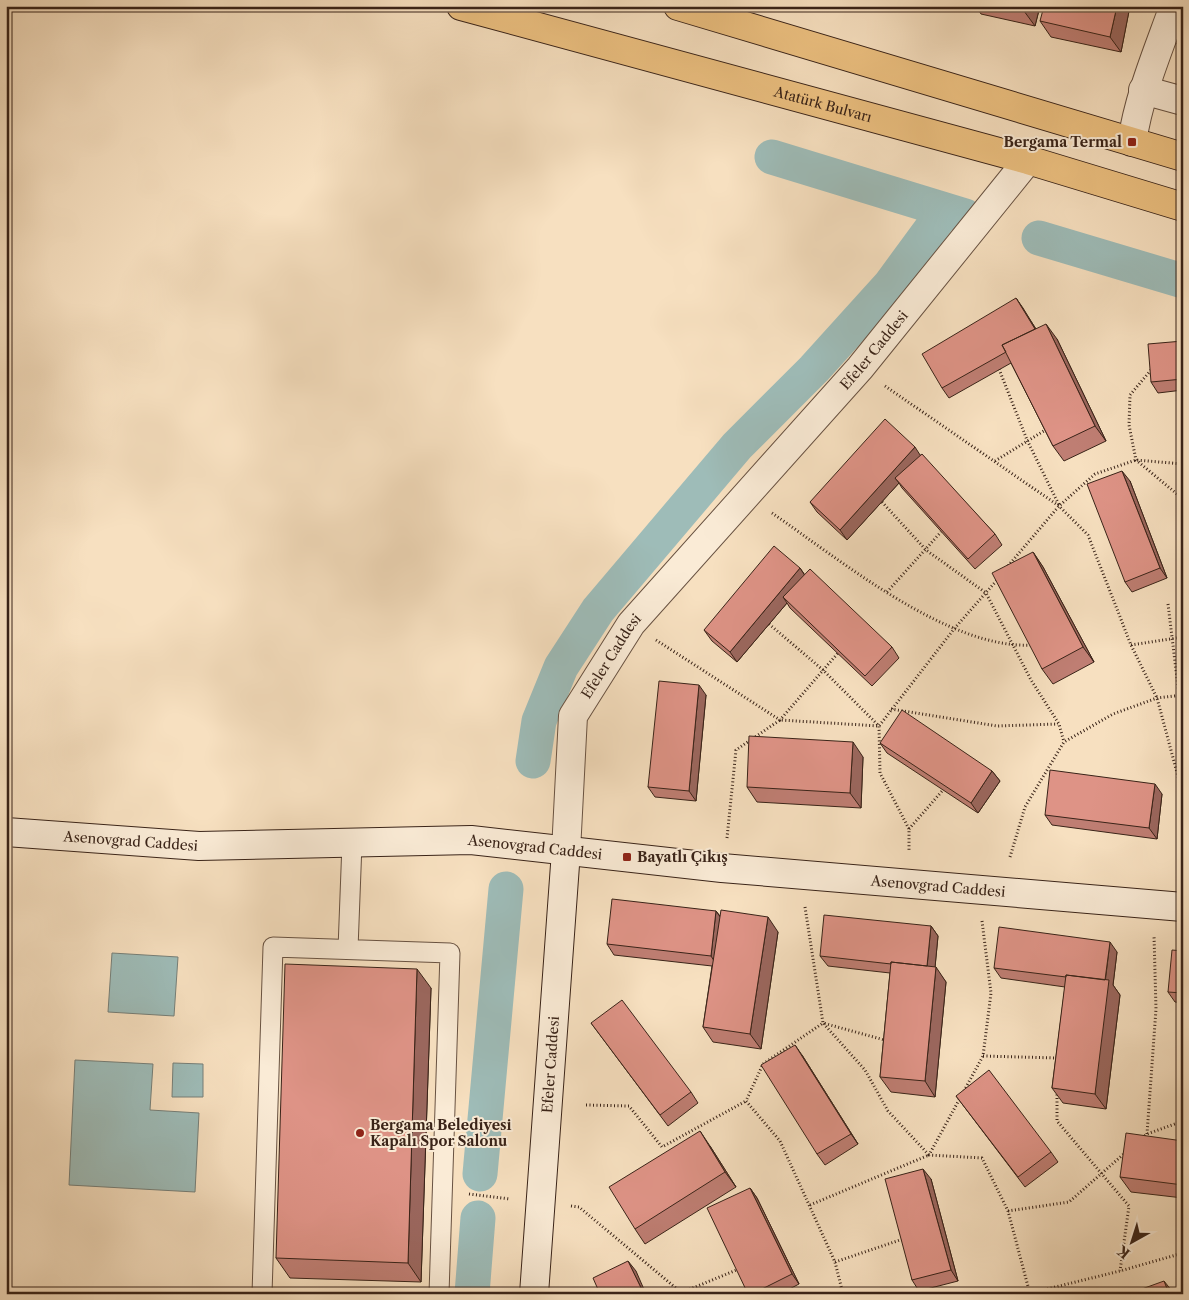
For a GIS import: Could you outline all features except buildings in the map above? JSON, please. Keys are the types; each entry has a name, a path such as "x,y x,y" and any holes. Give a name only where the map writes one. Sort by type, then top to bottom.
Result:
{"main road":[{"name":"Atatürk Bulvarı","path":"461,6 1028,160 1183,207"},
{"path":"678,6 1183,157"},
{"path":"1132,142 1143,90 1174,6"},
{"path":"1143,90 1183,101"},
{"name":"Efeler Caddesi","path":"534,1294 566,851 573,716 631,624 860,368 1028,160"},
{"name":"Asenovgrad Caddesi","path":"6,832 199,846 472,840 722,868 1183,907"}],"lane":[{"path":"348,949 352,843"},
{"path":"262,1294 273,946 450,953 439,1294"}],"path":[{"path":"1156,365 1130,395 1129,425 1136,460 1183,498"},
{"path":"860,368 1059,506 1088,535 1131,645 1157,698 1183,795"},
{"path":"999,369 1027,440 1059,506"},
{"path":"995,461 1047,429"},
{"path":"909,851 909,829 880,772 879,726 891,709 954,629 1059,506 1095,474 1136,460 1183,464"},
{"path":"746,496 888,592 954,629 1012,646 1033,645"},
{"path":"882,502 926,550 986,593 1012,646 1059,724 1064,742"},
{"path":"888,592 942,532"},
{"path":"1010,857 1024,807 1064,742 1113,714 1157,698 1181,696 1168,604"},
{"path":"631,624 780,720 879,726"},
{"path":"769,624 823,670 879,726"},
{"path":"1131,645 1172,637 1183,637"},
{"path":"727,839 736,750 780,720 838,653"},
{"path":"891,709 997,726 1059,724"},
{"path":"909,829 943,790"},
{"path":"805,907 823,1023 865,1070 888,1111 930,1154"},
{"path":"930,1154 983,1056 991,993 982,921"},
{"path":"1147,1134 1156,1009 1154,933"},
{"path":"823,1023 880,1040 896,1041"},
{"path":"586,1105 629,1106 662,1147 746,1101 762,1064 823,1023"},
{"path":"983,1056 1063,1057"},
{"path":"1057,1058 1057,1067"},
{"path":"1057,1085 1057,1121 1130,1206 1120,1271"},
{"path":"746,1101 780,1141 835,1262 842,1294"},
{"path":"1140,1140 1147,1134 1183,1121"},
{"path":"1008,1211 1069,1202 1132,1146"},
{"path":"810,1205 930,1154 982,1158 1008,1211 1029,1293 1120,1271 1183,1253"},
{"path":"579,1207 683,1293 739,1269"},
{"path":"835,1262 905,1239"}],"water":[{"path":"112,953 178,957 174,1016 108,1012"},
{"path":"75,1060 153,1064 150,1110 199,1113 195,1192 69,1185"},
{"path":"173,1063 203,1064 203,1097 172,1097"}],"waterway":[{"path":"772,157 965,216"},
{"path":"533,761 539,721 561,667 598,610 737,446 814,369 890,285 945,210"},
{"path":"1039,238 1183,281"},
{"path":"480,1174 506,889"},
{"path":"472,1294 478,1218"}],"place":[{"name":"Bergama Termal","path":"1132,142"},
{"name":"Bayatlı Çıkış","path":"627,857"},
{"name":"Bergama Belediyesi Kapalı Spor Salonu","path":"360,1133"}]}
